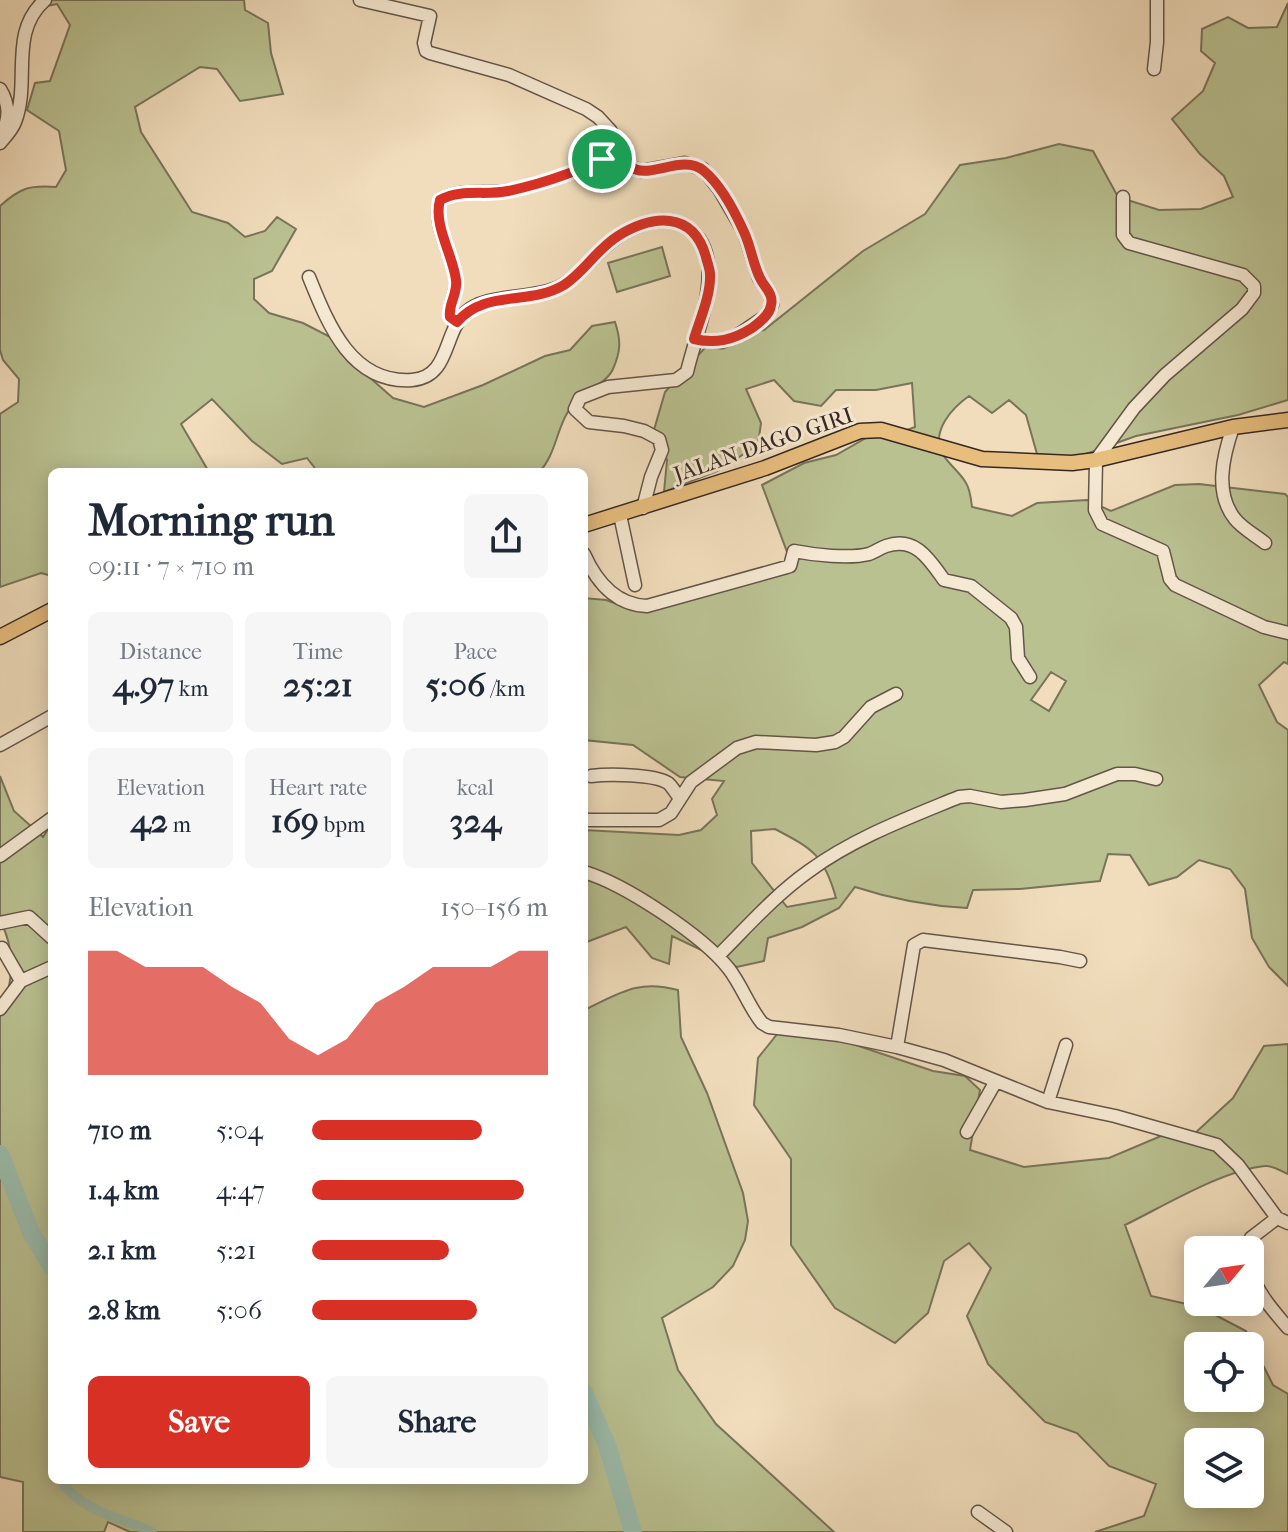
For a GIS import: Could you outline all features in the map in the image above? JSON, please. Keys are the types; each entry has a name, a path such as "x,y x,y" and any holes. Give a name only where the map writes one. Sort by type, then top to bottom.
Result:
{"main road":[{"name":"JALAN DAGO GIRI","path":"588,524 765,468 860,431 881,430 982,459 1072,463 1233,427 1288,420"},
{"path":"0,637 48,612"}],"street":[{"path":"0,141 10,131 17,115 25,30 31,16 45,0"},
{"path":"360,0 430,16 424,43 426,51 509,75 586,109 598,117 616,138 613,151 602,159 558,176 507,191 453,193 440,200 439,217 456,281 450,317 457,322"},
{"path":"1154,69 1157,0"},
{"path":"0,89 7,100 8,118 0,141"},
{"path":"616,144 630,166 641,171 684,163 703,169 719,189 744,232 759,278 770,293 772,305 766,316 753,327 722,342 694,339"},
{"path":"1123,197 1123,235 1129,243 1243,275 1254,286 1254,293 1242,309 1134,408 1096,460 1095,510 1102,524 1163,551 1170,579 1175,585 1264,627 1288,633"},
{"path":"309,277 325,317 360,366 376,375 410,380 424,378 442,361 457,322 480,303 542,293 564,285 603,246 638,226 667,220 680,223 694,232 702,242 710,274 687,372 676,380 594,390 577,403 577,413 589,422 624,426 659,439 662,450 643,508"},
{"path":"1233,427 1223,464 1226,505 1236,521 1265,543"},
{"path":"620,515 635,585"},
{"path":"588,561 601,584 615,597 632,606 647,606 790,566 794,551 814,555 867,554 887,546 908,544 928,557 944,580 971,586 1011,618 1016,627 1018,658 1030,677"},
{"path":"588,820 659,820 671,813 691,782 737,748 756,742 816,745 835,742 844,737 871,707 896,694"},
{"path":"0,745 48,718"},
{"path":"591,776 610,774 654,779 669,783 680,798"},
{"path":"718,956 808,871 835,853 894,823 959,797 1001,802 1025,800 1065,794 1117,774 1156,779"},
{"path":"0,856 48,821"},
{"path":"588,873 633,894 718,956 732,972 757,1017 769,1027 839,1035 897,1047 944,1060 1048,1102 1115,1116 1217,1145 1228,1152 1282,1221 1255,1236"},
{"path":"0,923 29,917 48,934"},
{"path":"897,1047 917,941 1080,961"},
{"path":"2,948 21,981"},
{"path":"0,1009 21,981 48,969"},
{"path":"1048,1102 1066,1045"},
{"path":"967,1132 996,1081"},
{"path":"1264,1300 1288,1328"},
{"path":"978,1512 1006,1532"}],"green space":[{"path":"36,0 244,0 245,10 268,23 271,53 283,94 240,101 217,69 200,67 135,107 141,132 192,212 228,223 245,237 265,231 277,217 296,229 272,271 254,279 254,299 269,313 303,323 340,342 368,376 393,398 424,407 483,385 545,356 570,350 592,326 615,322 619,346 613,369 569,409 542,468 315,468 307,458 282,464 252,441 212,399 181,424 207,468 48,468 48,575 41,573 0,587 0,414 18,402 19,379 3,360 0,350 0,206 25,189 56,187 66,170 59,131 27,110 35,83 50,81 70,25 57,4 37,8"},
{"path":"1288,3 1288,400 1238,415 1136,436 1075,458 1037,454 1026,415 1009,400 992,413 969,396 945,421 939,445 947,461 967,485 972,507 1012,516 1037,503 1087,500 1111,511 1175,485 1199,484 1285,494 1288,497 1288,664 1284,662 1259,685 1277,722 1288,730 1288,986 1269,967 1252,938 1245,889 1230,869 1199,860 1177,877 1149,885 1130,855 1108,854 1100,881 973,890 967,908 910,901 855,887 839,908 802,927 768,938 764,961 737,967 672,936 669,964 652,958 626,927 588,941 588,830 679,835 701,830 717,815 712,799 724,781 680,777 633,745 588,740 588,598 606,600 631,609 793,568 762,485 804,463 836,455 873,434 896,434 915,427 912,383 876,390 836,390 821,406 794,401 774,380 746,389 761,423 758,445 717,471 664,492 667,460 654,430 665,392 712,340 764,330 863,251 925,214 960,165 1006,158 1059,144 1093,151 1118,197 1159,210 1201,209 1233,197 1224,176 1200,154 1172,119 1203,91 1215,63 1201,51 1202,29 1228,17 1248,28 1277,27","holes":["1051,672 1066,681 1049,711 1031,700","775,829 815,855 827,872 836,898 787,907 752,863 751,831"]},
{"path":"662,247 670,276 617,292 608,263"},
{"path":"0,776 14,811 43,837 48,829 48,1484 588,1484 588,1008 619,993 652,986 678,990 681,1037 707,1093 743,1193 748,1221 745,1240 733,1266 713,1287 662,1318 678,1370 716,1424 834,1532 130,1532 108,1522 104,1532 23,1532 23,1482 0,1477 0,1007 8,988 11,965 8,941 0,922"},
{"path":"778,1033 829,1036 933,1071 965,1076 980,1090 970,1150 1024,1167 1109,1158 1168,1133 1193,1135 1233,1098 1264,1046 1288,1044 1288,1174 1268,1166 1231,1174 1125,1225 1151,1296 1184,1303 1184,1316 1217,1316 1246,1332 1184,1332 1184,1412 1264,1412 1264,1367 1273,1385 1288,1394 1288,1532 1095,1532 1144,1516 1156,1484 1109,1466 1077,1433 1045,1422 988,1364 967,1316 991,1268 969,1243 944,1261 928,1313 895,1343 835,1308 791,1245 791,1159 754,1105 758,1058"}],"waterway":[{"path":"0,1154 31,1232 48,1260"},
{"path":"588,1402 607,1445 633,1532"},
{"path":"63,1484 90,1506 152,1532"}],"route":[{"path":"616,144 630,166 641,171 684,163 703,169 719,189 744,232 759,278 770,293 772,305 766,316 753,327 722,342 694,339 702,317 710,274 702,242 680,223 667,220 638,226 603,246 564,285 542,293 480,303 457,322 450,317 456,281 439,217 440,200 453,193 507,191 602,159 613,151 616,144"}]}
